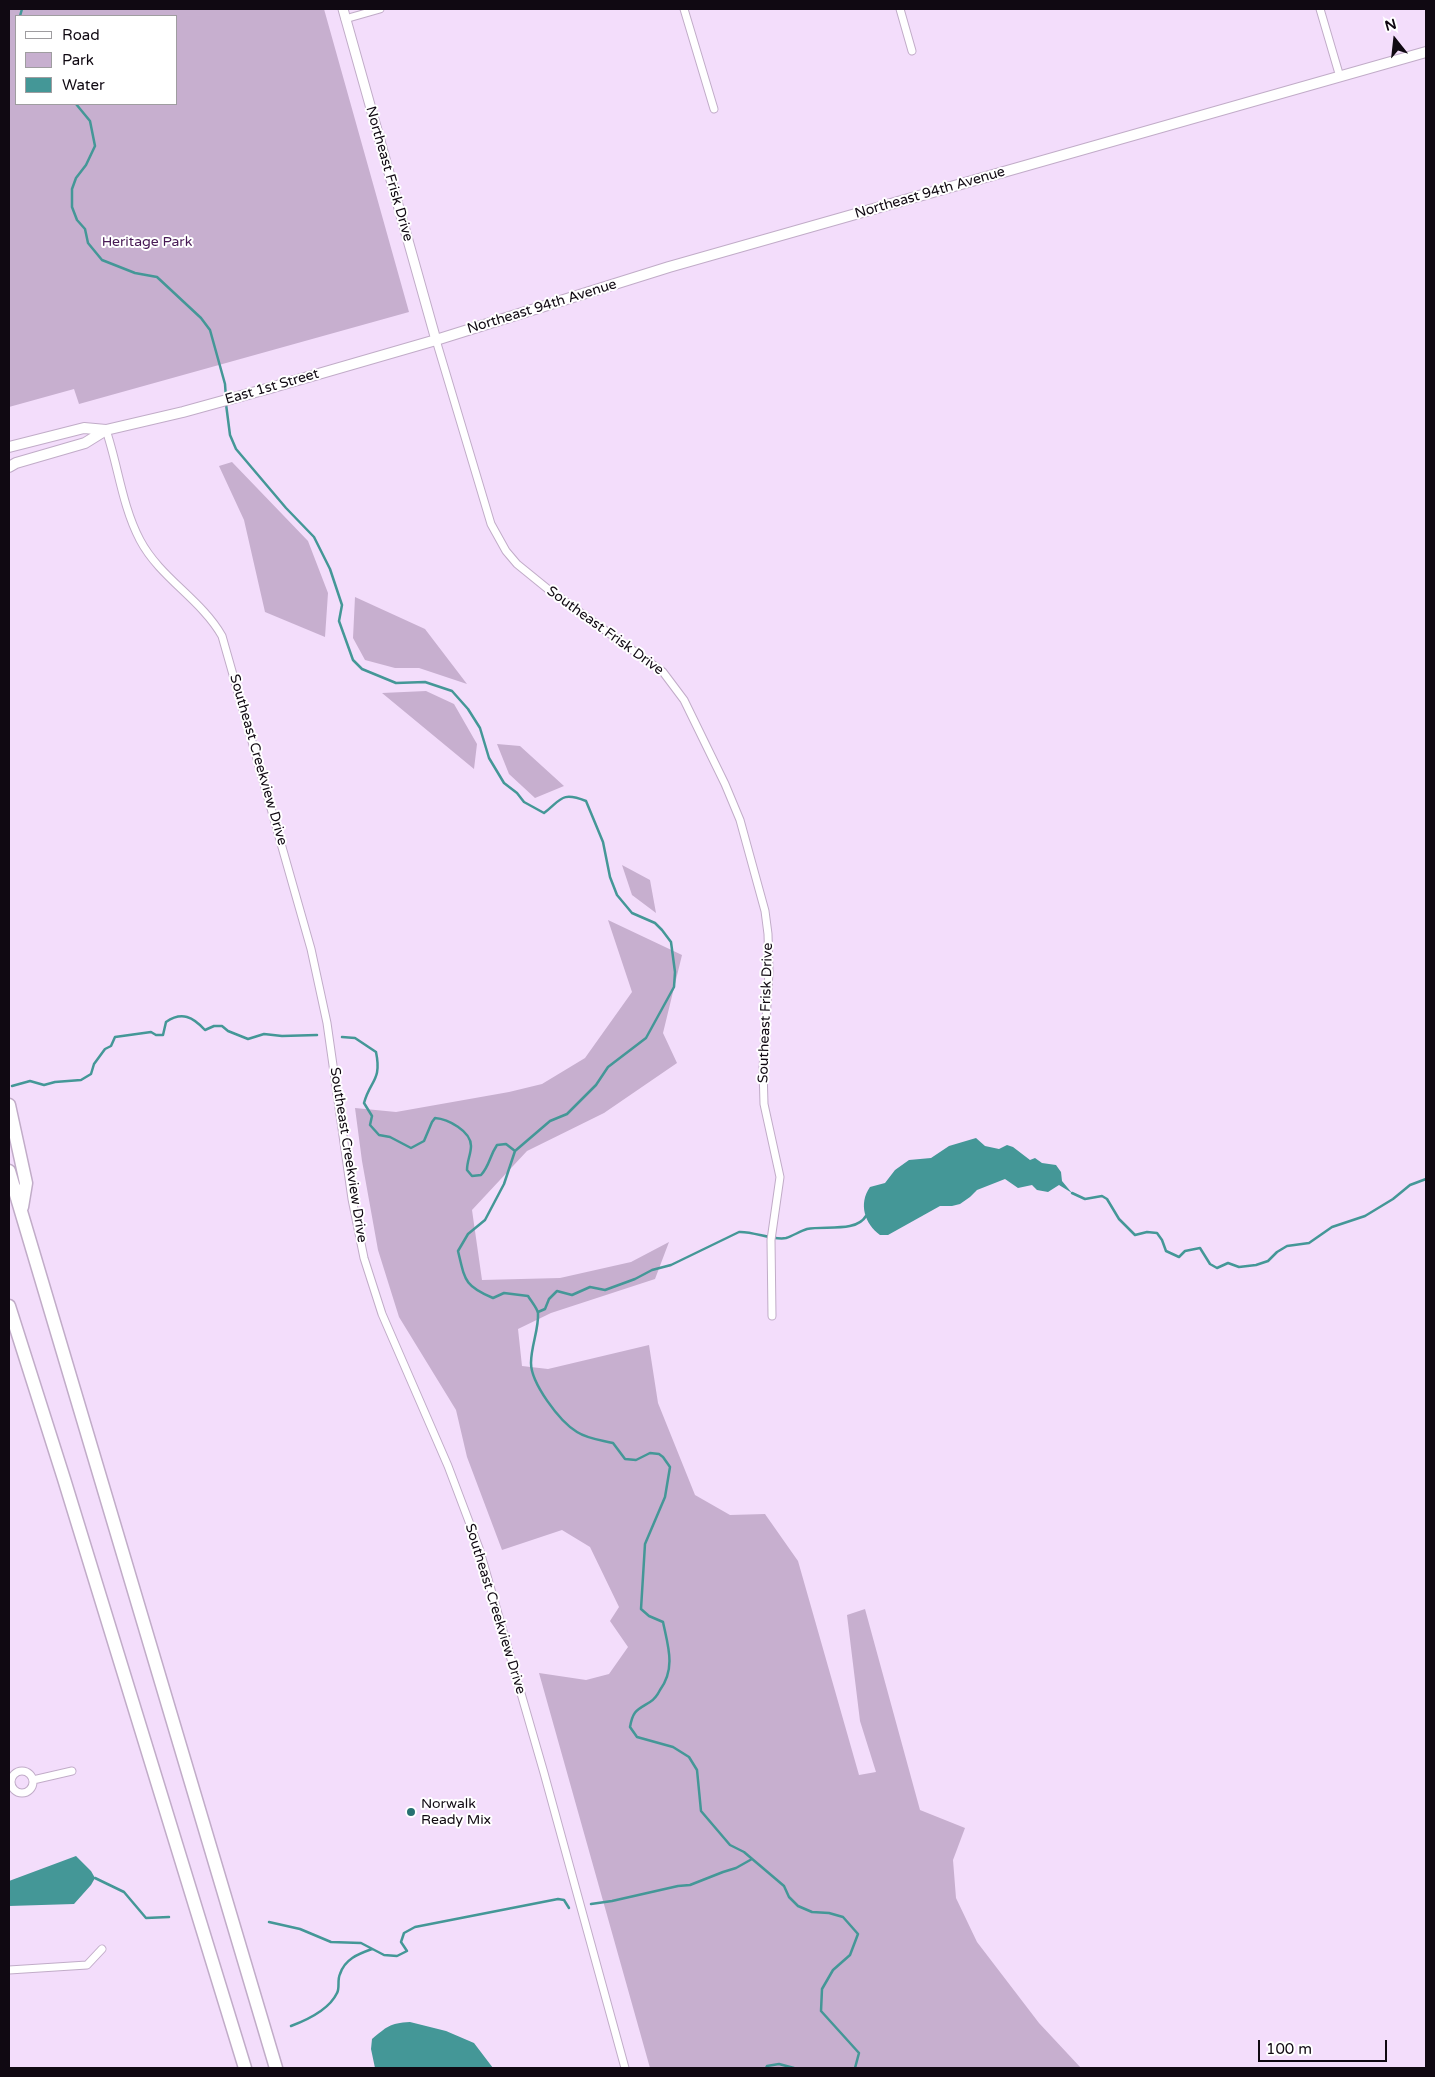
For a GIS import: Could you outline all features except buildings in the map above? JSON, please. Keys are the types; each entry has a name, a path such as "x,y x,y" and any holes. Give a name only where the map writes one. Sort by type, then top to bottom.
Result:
{"highway":[{"path":"9,1105 26,1183 21,1209"},
{"path":"9,1171 276,2068"},
{"path":"9,1306 128,1683 245,2068"}],"main road":[{"name":"Northeast 94th Avenue","path":"436,340 669,267 1426,52"},
{"name":"East 1st Street","path":"9,447 84,428 106,430 183,412 436,340"},
{"name":"East 1st Street","path":"9,467 16,463 85,443 106,430"}],"street":[{"name":"Northeast Frisk Drive","path":"343,9 436,340"},
{"path":"346,19 380,9"},
{"path":"684,9 714,109"},
{"path":"900,9 912,51"},
{"path":"1320,9 1340,77"},
{"name":"Southeast Frisk Drive","path":"436,340 491,524 506,551 517,564 549,590 663,672 684,700 725,784 740,820 765,911 768,934 769,972 763,1068 764,1104 780,1177 771,1240 772,1316"},
{"name":"Southeast Creekview Drive","path":"106,430 125,498 140,540 160,567 215,622 222,636 311,949 327,1023 352,1199 364,1258 382,1314 448,1466 479,1548 544,1773 625,2068"},
{"path":"19,1771 28,1773 32,1780 30,1788 25,1792 18,1792 10,1787 12,1777 19,1771"},
{"path":"32,1780 72,1771"},
{"path":"9,1970 87,1965 102,1949"}],"green space":[{"name":"Heritage Park","path":"9,9 324,9 409,312 79,404 74,389 9,407"},
{"path":"232,462 308,541 328,593 325,637 265,612 244,520 219,466"},
{"path":"355,597 425,629 467,684 419,668 395,668 365,660 353,638"},
{"path":"426,691 454,704 477,744 474,769 382,693"},
{"path":"497,744 520,746 564,786 535,798 509,774"},
{"path":"622,865 650,880 656,913 632,895"},
{"path":"608,920 682,955 663,1033 677,1063 604,1113 527,1151 472,1210 482,1280 560,1278 631,1262 669,1242 655,1279 551,1313 518,1329 522,1366 548,1369 649,1345 658,1403 695,1495 730,1515 765,1514 798,1561 859,1775 876,1772 860,1721 847,1615 865,1609 920,1810 965,1828 953,1860 956,1898 977,1942 1039,2023 1081,2068 650,2068 539,1673 586,1680 609,1674 628,1647 610,1621 619,1607 590,1547 562,1530 502,1550 467,1457 456,1410 399,1317 378,1250 362,1161 355,1108 396,1112 509,1092 542,1084 585,1058 632,992"}],"water":[{"path":"976,1138 985,1146 999,1149 1007,1145 1013,1147 1030,1160 1035,1158 1042,1163 1056,1165 1061,1172 1062,1181 1072,1193 1059,1185 1048,1192 1037,1190 1032,1185 1018,1188 1005,1179 977,1190 960,1204 940,1206 888,1235 880,1235 870,1225 865,1213 864,1200 870,1187 885,1183 895,1170 909,1160 931,1158 949,1146"},
{"path":"76,1856 91,1871 95,1878 74,1904 9,1906 9,1881"},
{"path":"410,2022 446,2031 474,2043 493,2068 375,2068 371,2049 372,2039 389,2026"}],"waterway":[{"path":"20,15 22,9"},
{"path":"77,105 90,121 95,146 86,165 76,178 72,189 72,207 77,220 85,229 88,243 102,260 135,273 157,277 201,318 210,330 225,384 226,398"},
{"path":"226,404 230,435 236,449 286,508 314,537 330,569 342,605 339,621 353,660 362,669 396,683 425,682 452,691 468,709 480,728 489,758 504,783 517,793 524,802 544,813 562,798 571,797 586,801 603,842 610,877 617,895 632,913 655,923 671,942 675,972 674,987 646,1038 608,1067 596,1085 567,1114 550,1121 515,1151 504,1184 485,1220 468,1234 458,1251 467,1281 476,1290 493,1298 504,1293 528,1296 535,1307 538,1319 531,1357 532,1371 547,1401 562,1419 581,1434 613,1443 625,1459 636,1460 650,1453 659,1454 670,1467 665,1497 645,1544 641,1609 649,1616 663,1622 669,1657 668,1673 665,1682 652,1701 636,1711 630,1727 637,1737 673,1747 689,1757 697,1770 701,1811 730,1845 744,1852 784,1886 789,1897 798,1906 812,1912 829,1913 843,1917 858,1934 850,1955 833,1970 822,1989 821,2011 859,2053 855,2068"},
{"path":"12,1086 30,1081 44,1085 81,1080 91,1074 94,1064 105,1049 111,1046 115,1037 151,1032 156,1035 163,1035 166,1022 182,1016 192,1019 205,1030 214,1026 222,1026 228,1031 248,1039 264,1034 282,1036 317,1035"},
{"path":"342,1037 355,1038 376,1052 378,1069 364,1103 372,1116 370,1125 379,1135 390,1137 411,1148 424,1141 435,1118 452,1123 463,1131 470,1141 471,1149 467,1170 472,1176 481,1175 497,1145 506,1144 515,1151"},
{"path":"1072,1193 1085,1199 1102,1196 1107,1199 1119,1219 1135,1235 1147,1232 1157,1233 1166,1251 1179,1257 1185,1251 1200,1248 1210,1264 1217,1268 1228,1263 1239,1267 1268,1261 1287,1246 1309,1243 1332,1227 1365,1216 1393,1199 1410,1185 1426,1179"},
{"path":"538,1312 545,1309 549,1299 557,1291 572,1295 590,1287 605,1290 635,1279 652,1270 671,1265 739,1232 781,1239 807,1229 855,1225 866,1216"},
{"path":"591,1904 690,1885 736,1868 752,1859"},
{"path":"95,1878 124,1892 146,1918 169,1917"},
{"path":"269,1922 300,1929 331,1942 361,1943 384,1955 397,1956 407,1951 401,1942 404,1933 415,1927 558,1899 564,1900 569,1908"},
{"path":"291,2026 310,2017 329,2004 338,1991 339,1976 345,1964 357,1955 372,1949"},
{"path":"766,2068 767,2066 779,2064 794,2068"}],"place":[{"name":"Norwalk Ready Mix","path":"411,1812"}]}
